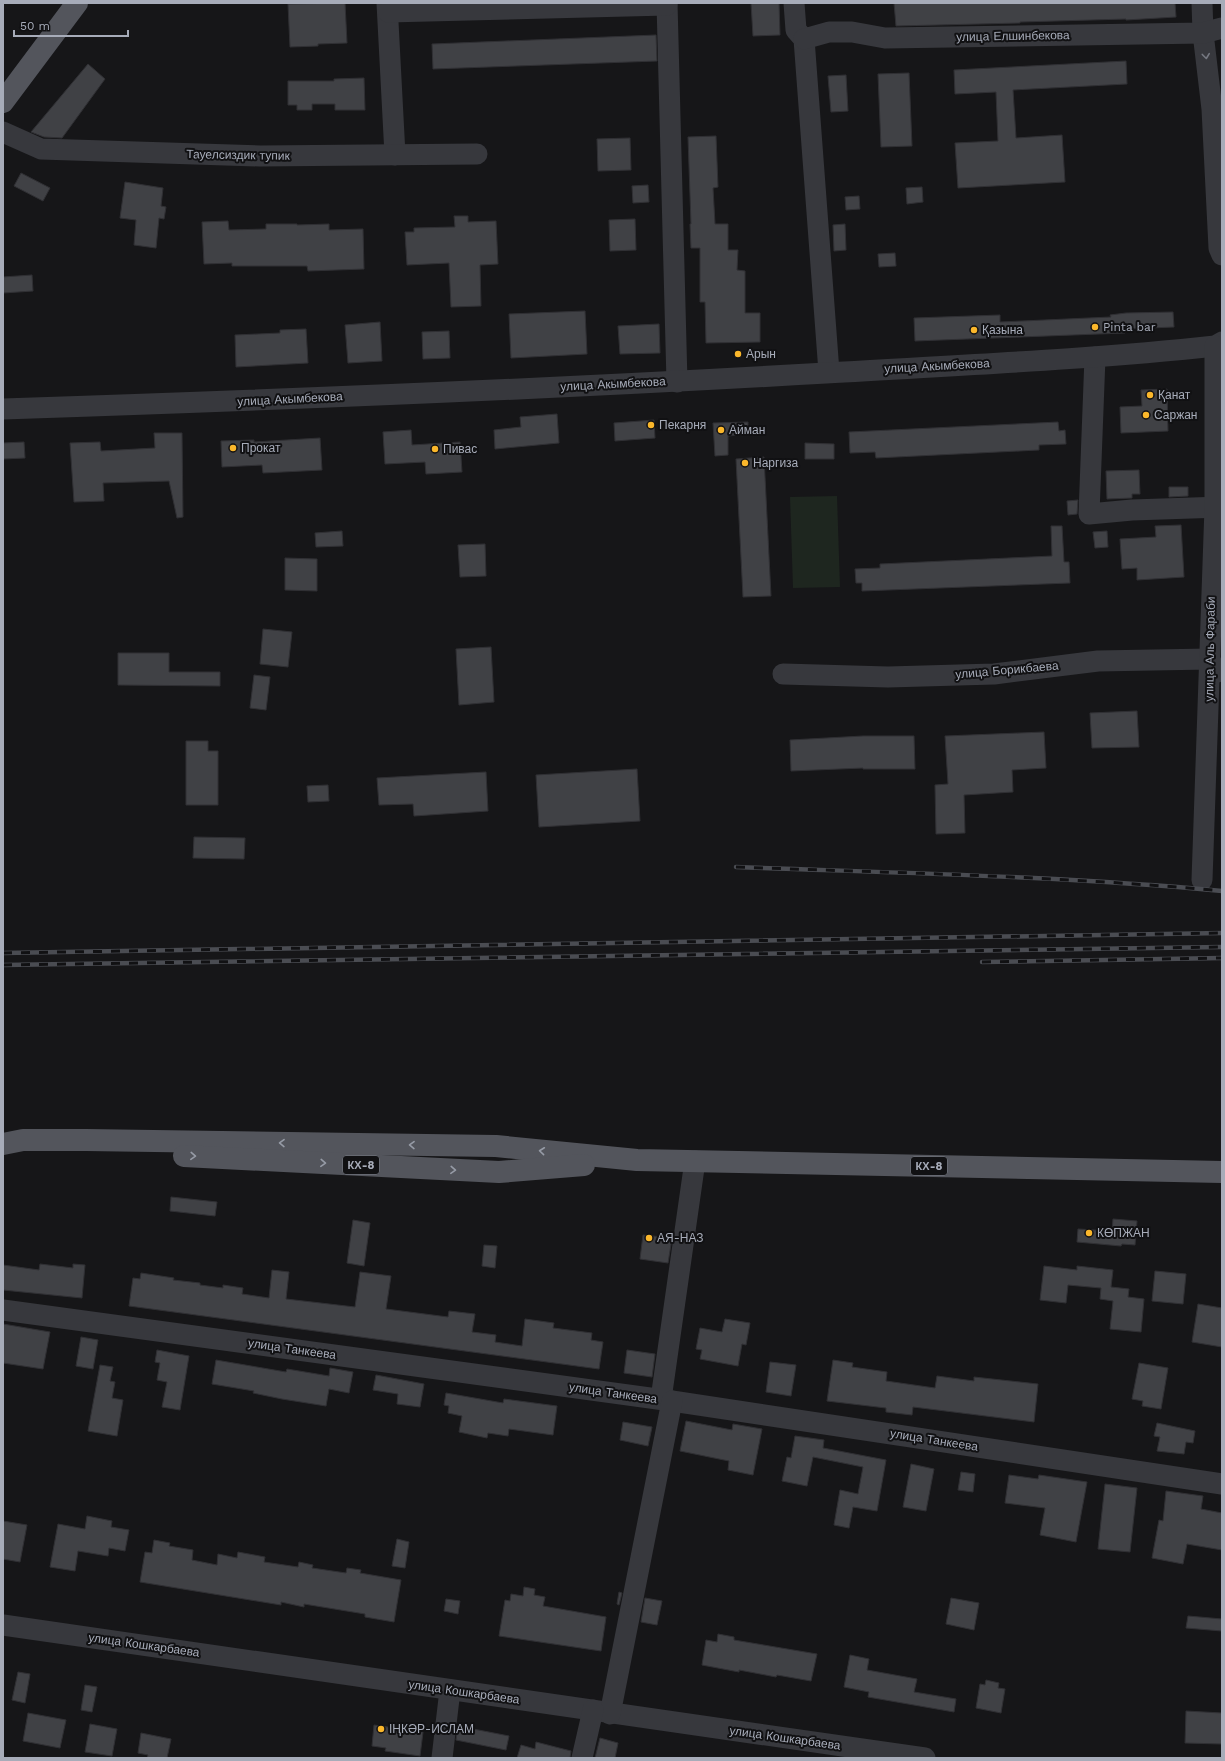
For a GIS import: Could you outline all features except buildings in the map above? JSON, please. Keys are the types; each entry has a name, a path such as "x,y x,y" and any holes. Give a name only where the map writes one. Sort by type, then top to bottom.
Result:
{"main road":[{"path":"4,97 77,3"},
{"name":"КХ-8","path":"3,1144 23,1140 86,1140 496,1146 637,1160 1222,1172"},
{"name":"КХ-8","path":"86,1140 151,1154 498,1172 637,1160"},
{"path":"496,1146 506,1155 505,1164 498,1172"}],"street":[{"path":"794,3 796,30 804,39 829,372"},
{"path":"1202,3 1213,31 1212,109 1219,248 1222,255"},
{"path":"395,155 387,7 667,4 677,382"},
{"name":"улица Елшинбекова","path":"804,39 830,32 852,32 885,38 1213,31"},
{"name":"Тауелсиздик тупик","path":"3,132 41,149 260,156 477,154"},
{"name":"улица Акымбекова","path":"3,410 229,402 677,382 1125,355 1218,344"},
{"name":"улица Аль Фараби","path":"1202,880 1216,667 1218,344"},
{"path":"1095,357 1088,514 1132,510 1218,507"},
{"name":"улица Борикбаева","path":"783,674 888,677 986,674 1098,661 1216,667"},
{"path":"582,1758 602,1712 666,1400 695,1161"},
{"name":"улица Танкеева","path":"3,1310 666,1400 1222,1484"},
{"name":"улица Кошкарбаева","path":"3,1625 925,1758"},
{"path":"442,1758 450,1690"}],"shaded area":[{"path":"837,496 840,587 793,588 790,497"}],"railway":[{"path":"736,867 1040,878 1222,891"},
{"path":"3,953 1222,933"},
{"path":"3,965 1222,947"},
{"path":"982,962 1222,958"}],"place":[{"name":"Pinta bar","path":"1095,327"},
{"name":"Қазына","path":"974,330"},
{"name":"Арын","path":"738,354"},
{"name":"Қанат","path":"1150,395"},
{"name":"Саржан","path":"1146,415"},
{"name":"Пекарня","path":"651,425"},
{"name":"Айман","path":"721,430"},
{"name":"Прокат","path":"233,448"},
{"name":"Пивас","path":"435,449"},
{"name":"Наргиза","path":"745,463"},
{"name":"КӨПЖАН","path":"1089,1233"},
{"name":"АЯ-НАЗ","path":"649,1238"},
{"name":"ІҢКӘР-ИСЛАМ","path":"381,1729"}]}
